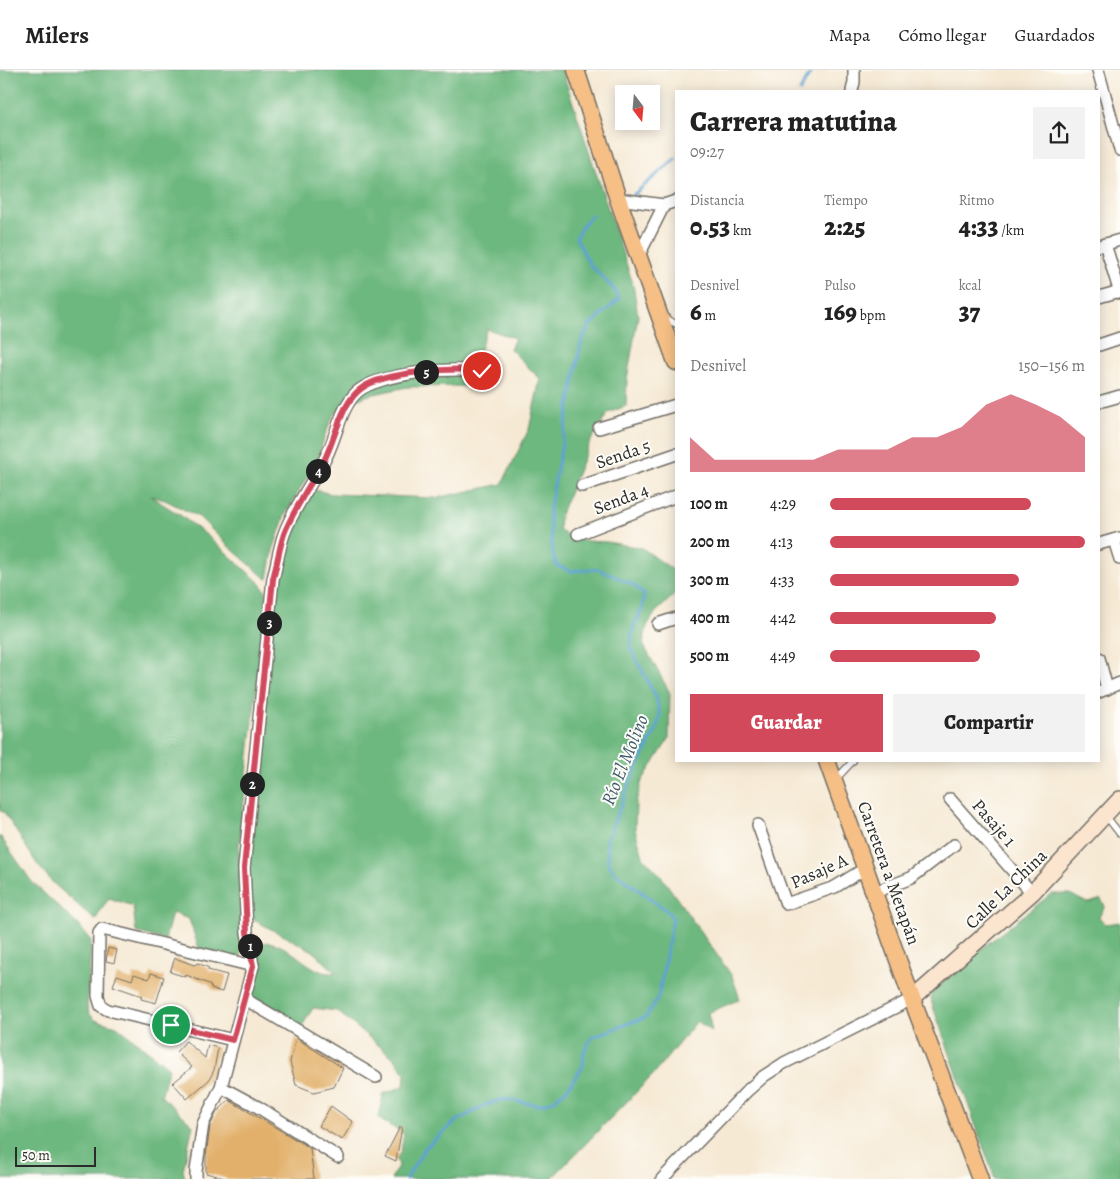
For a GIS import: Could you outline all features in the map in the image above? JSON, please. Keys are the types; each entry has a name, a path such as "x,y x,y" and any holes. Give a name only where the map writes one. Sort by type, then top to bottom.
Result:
{"main road":[{"path":"576,70 618,199 675,359"},
{"name":"Carretera a Metapán","path":"827,762 912,999 980,1179"},
{"name":"Calle La China","path":"912,999 1032,893 1120,800"}],"street":[{"path":"852,90 854,70"},
{"path":"1098,70 1120,150"},
{"path":"618,199 664,205 675,201"},
{"path":"638,255 664,205"},
{"path":"1100,297 1120,292 1118,278 1102,245 1120,240"},
{"path":"1100,345 1120,338"},
{"path":"196,1179 203,1124 221,1087 253,966 247,932 244,868 273,579 284,534 301,499 327,456 348,404 355,393 364,386 391,377 415,373 470,369 487,373"},
{"path":"1100,402 1120,396"},
{"path":"599,428 675,405"},
{"name":"Senda 5","path":"582,486 675,454"},
{"name":"Senda 4","path":"578,534 675,496"},
{"path":"1100,544 1117,539 1120,559"},
{"path":"658,624 675,618"},
{"path":"1100,666 1103,690 1120,683"},
{"name":"Pasaje 1","path":"950,799 1032,893"},
{"name":"Pasaje A","path":"758,825 786,904 835,887 866,868"},
{"path":"875,892 911,878 954,845"},
{"path":"233,1040 108,1010 101,1006 98,996 99,933 102,930 253,966"},
{"path":"662,1179 748,1090 764,1076 784,1063 912,999"},
{"path":"245,1000 376,1077"},
{"path":"221,1087 258,1107 338,1157"}],"lane":[{"path":"659,314 675,323"},
{"path":"834,781 852,762"},
{"path":"1104,815 1120,834"}],"green space":[{"path":"0,70 562,70 630,275 638,316 627,379 626,406 608,413 590,442 560,516 559,530 570,537 588,541 642,548 675,571 675,594 655,613 647,626 643,644 670,693 669,739 642,781 636,802 635,829 643,857 661,876 732,976 740,999 708,1013 712,1032 697,1021 653,1075 551,1179 391,1179 399,1164 396,1161 401,1150 404,1134 379,1119 383,1094 404,1086 405,1073 394,1058 337,1011 313,1008 301,1028 252,998 261,943 278,945 316,969 335,973 313,951 254,920 250,912 249,853 274,580 294,522 311,489 332,494 436,498 502,484 529,429 540,379 510,349 515,338 487,329 467,386 407,387 369,395 344,405 333,416 318,458 285,515 273,550 268,579 225,543 199,517 165,500 150,496 180,515 209,537 261,584 266,592 239,845 241,958 199,949 189,919 172,913 165,940 136,932 133,906 109,898 95,920 54,884 37,864 4,812 0,811"},
{"path":"0,836 32,882 80,927 91,941 87,1006 89,1013 95,1020 117,1026 169,1068 161,1096 193,1125 183,1170 185,1179 0,1179"},
{"path":"1051,894 1070,894 1089,903 1101,899 1105,906 1099,917 1105,924 1120,922 1120,1179 995,1179 932,1004 931,997 934,990 981,949"}],"building":[{"path":"108,948 117,950 114,963 106,961"},
{"path":"175,958 194,965 198,963 209,968 208,970 227,975 222,992 212,989 209,984 186,975 186,977 170,972"},
{"path":"151,973 164,977 156,1003 141,999 142,996 113,986 117,975 132,980 134,974 149,979"},
{"path":"296,1038 343,1068 334,1087 314,1092 296,1085 290,1062"},
{"path":"186,1041 205,1058 208,1045 218,1048 214,1070 209,1080 187,1099 173,1083 192,1067 176,1052"},
{"path":"229,1100 310,1148 314,1179 228,1179 206,1173 210,1126 217,1112"},
{"path":"331,1106 353,1122 342,1140 319,1126"},
{"path":"400,1127 402,1127 396,1161 385,1156"}],"waterway":[{"name":"Río El Molino","path":"801,90 812,70"},
{"name":"Río El Molino","path":"632,196 675,159"},
{"name":"Río El Molino","path":"406,1179 425,1148 455,1122 485,1105 504,1099 539,1105 553,1101 567,1089 583,1066 584,1051 592,1037 646,1017 658,998 673,918 666,910 614,872 608,862 607,840 631,780 656,730 660,716 656,697 630,648 633,628 642,609 644,595 634,585 598,569 571,571 557,566 553,554 549,512 581,343 589,326 619,299 614,289 590,265 576,238 583,225 592,215"}],"route":[{"path":"171,1025 233,1040 250,980 253,966 247,932 244,868 273,579 284,534 301,499 327,456 338,426 355,393 364,386 391,377 415,373 470,369 482,371"}]}
